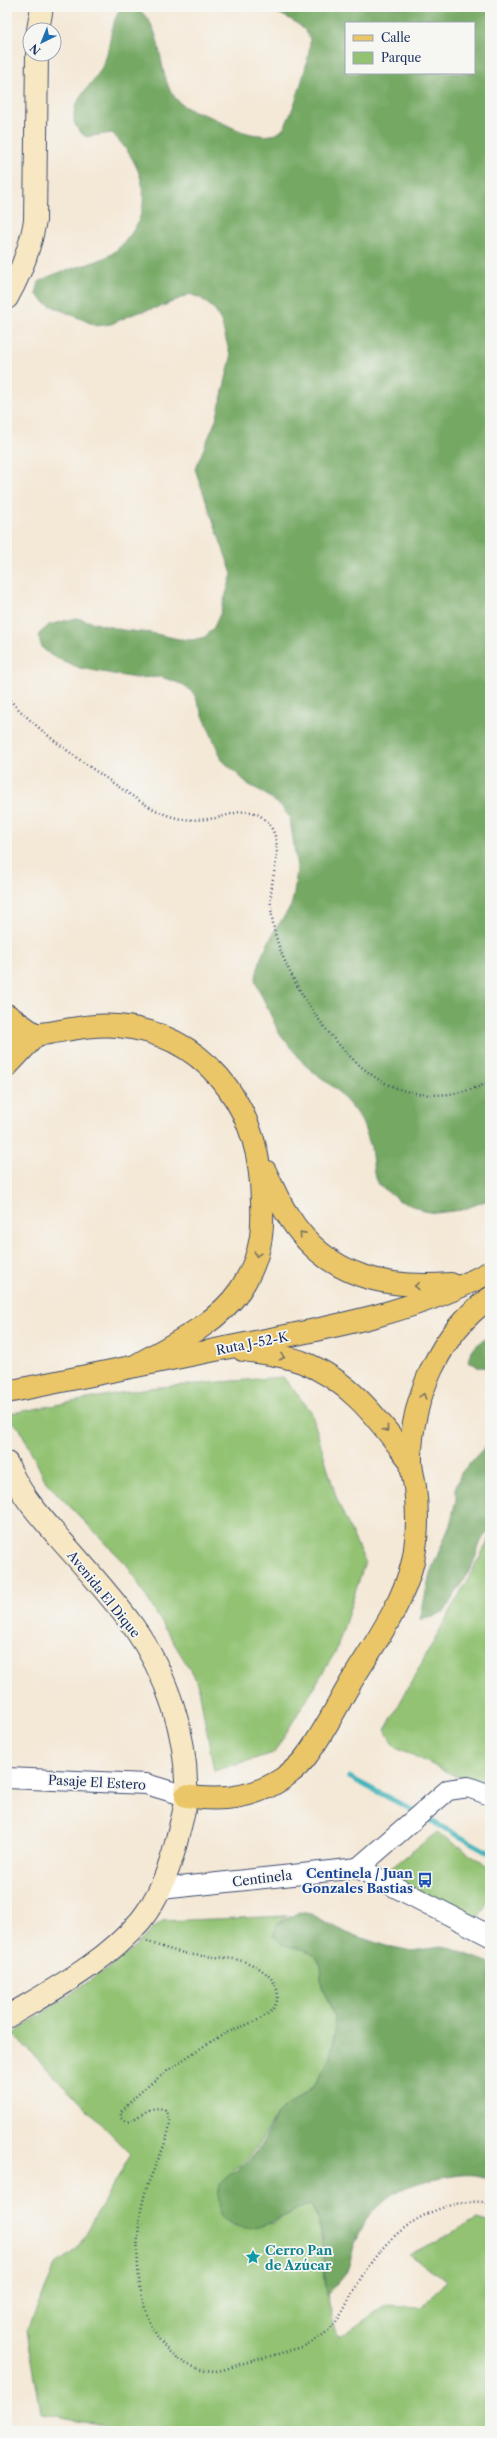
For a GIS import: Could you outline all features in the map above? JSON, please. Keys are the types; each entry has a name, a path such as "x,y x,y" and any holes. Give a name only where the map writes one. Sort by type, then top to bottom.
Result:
{"main road":[{"path":"39,22 42,7"},
{"path":"7,298 28,253 35,221 37,62"},
{"path":"7,1015 36,1035"},
{"path":"10,1053 36,1035 78,1027 118,1026 158,1035 175,1043 207,1065 233,1094 251,1128 259,1160 264,1224 256,1259 249,1276 239,1291 216,1315 135,1366"},
{"path":"259,1160 293,1223 312,1245 339,1266 371,1279 399,1285 422,1286 470,1283"},
{"name":"Ruta J-52-K","path":"7,1392 230,1347 402,1310 470,1283 490,1272"},
{"path":"186,1796 220,1799 253,1793 283,1778 308,1755 391,1614 403,1589 417,1541 418,1511 411,1462 419,1406 436,1363 460,1323 490,1298"},
{"path":"230,1347 302,1362 336,1378 366,1404 411,1462"},
{"name":"Avenida El Dique","path":"7,1463 21,1489 38,1514 134,1627 154,1661 177,1719 182,1741 186,1796 175,1848 161,1889 150,1907 129,1932 95,1963 7,2016"}],"street":[{"name":"Pasaje El Estero","path":"7,1778 146,1784 186,1796"},
{"path":"490,1795 468,1787 448,1790 358,1868 490,1936"},
{"name":"Centinela","path":"161,1889 358,1868"}],"path":[{"path":"7,697 48,736 108,779 161,814 175,818 203,820 245,811 254,812 267,822 276,839 278,849 271,894 272,912 282,952 292,974 315,1014 344,1050 377,1079 403,1090 432,1095 462,1092 490,1082"},
{"path":"129,1932 171,1950 247,1962 270,1975 277,1988 276,2003 268,2014 225,2034 197,2050 146,2089 121,2114 121,2118 126,2122 141,2112 156,2108 165,2110 170,2120 143,2197 138,2234 138,2265 140,2288 149,2322 160,2342 177,2358 196,2367 216,2371 302,2347 314,2341 335,2324 371,2263 388,2242 406,2226 419,2218 447,2206 473,2202 490,2203"}],"green space":[{"path":"135,7 146,16 153,28 157,40 166,80 171,92 180,103 191,110 241,131 253,134 271,135 282,130 291,113 309,54 310,43 309,36 300,26 288,18 263,7 490,7 490,1199 462,1210 436,1213 424,1211 398,1200 379,1185 374,1173 371,1147 362,1122 337,1090 305,1065 279,1033 255,981 261,957 275,930 291,906 294,894 297,868 290,818 281,806 261,791 249,785 222,760 194,694 184,685 161,677 135,678 80,668 52,656 42,648 38,635 49,625 76,618 122,630 151,633 179,639 192,640 205,637 214,627 220,614 232,574 195,469 216,420 231,358 221,321 214,309 202,299 190,294 163,306 136,313 111,324 97,326 45,303 36,294 39,282 63,271 96,261 114,252 127,239 136,225 142,211 142,184 138,170 131,157 112,133 86,137 77,128 74,120 75,110 80,98 98,75 104,62 117,15 121,8"},
{"path":"490,1335 490,1368 480,1367 468,1362 471,1350"},
{"path":"283,1377 311,1411 337,1500 365,1562 336,1651 274,1753 214,1771 198,1683 127,1565 46,1482 20,1429 7,1417 7,1414 147,1388"},
{"path":"490,1441 490,1529 481,1540 473,1564 445,1611 433,1617 420,1620 430,1573 450,1525 456,1500 456,1487 461,1473"},
{"path":"490,1538 490,1793 394,1746 385,1730"},
{"path":"437,1832 490,1867 490,1898 475,1923 381,1876"},
{"path":"299,1912 311,1914 347,1933 386,1946 413,1951 440,1947 453,1949 490,1963 490,2179 476,2175 457,2176 421,2182 396,2192 376,2208 368,2218 355,2244 346,2273 327,2294 324,2248 320,2226 311,2205 268,2224 247,2228 235,2225 222,2218 219,2204 220,2186 224,2180 252,2157 279,2113 308,2091 318,2080 328,2062 331,2052 335,2031 334,2020 322,1986 319,1962 312,1953 302,1949 286,1946 273,1936 277,1924"},
{"path":"287,1916 277,1924 283,1945 299,1947 309,1951 314,1954 319,1963 322,1987 333,2012 333,2042 327,2063 316,2081 310,2088 276,2116 252,2155 232,2170 271,2224 299,2208 311,2205 320,2229 325,2279 339,2338 386,2305 422,2307 447,2280 409,2255 477,2219 490,2223 490,2431 105,2431 103,2425 41,2413 27,2331 56,2264 77,2249 131,2154 13,2034 122,1958 162,1921"}],"waterway":[{"path":"349,1777 416,1812"},
{"path":"424,1817 490,1853"}],"place":[{"name":"Centinela / Juan Gonzales Bastias","path":"425,1880"},
{"name":"Cerro Pan de Azúcar","path":"253,2257"}]}
